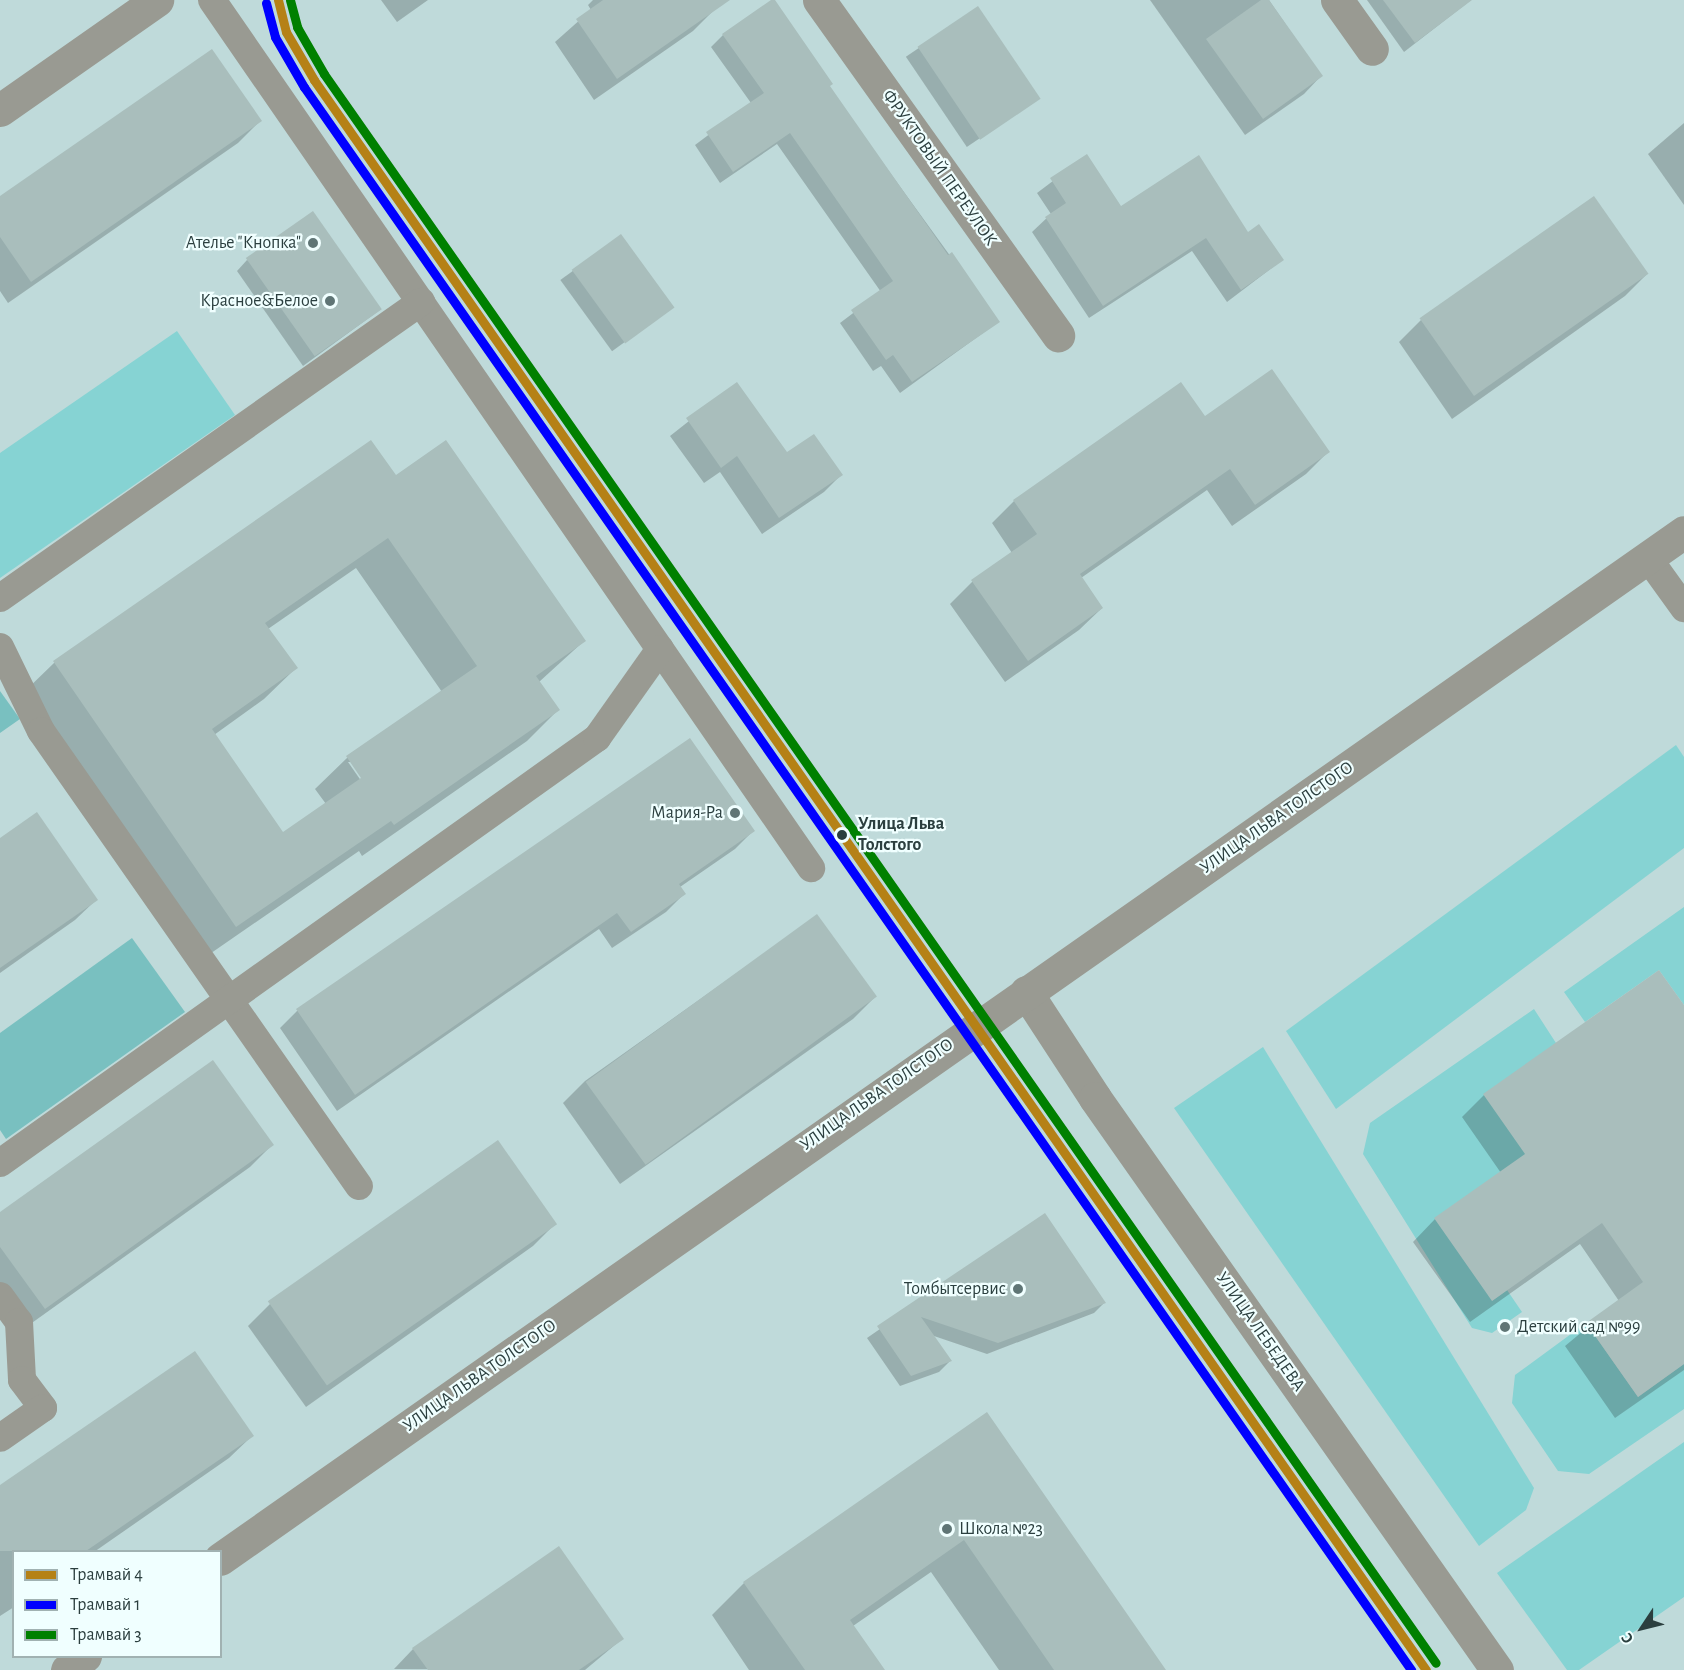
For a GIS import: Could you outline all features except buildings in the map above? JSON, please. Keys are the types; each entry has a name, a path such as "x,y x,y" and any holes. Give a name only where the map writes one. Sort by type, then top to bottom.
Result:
{"street":[{"path":"0,111 157,0"},
{"name":"ФРУКТОВЫЙ ПЕРЕУЛОК","path":"819,0 1058,335"},
{"path":"1337,0 1372,49"},
{"name":"УЛИЦА ЛЬВА ТОЛСТОГО","path":"222,1558 1684,532"},
{"name":"УЛИЦА ЛЕБЕДЕВА","path":"1026,992 1095,1098 1497,1670"},
{"path":"67,1670 83,1658"}],"lane":[{"path":"212,0 811,868"},
{"path":"0,598 421,302"},
{"path":"1648,558 1684,608"},
{"path":"0,647 41,731 359,1186"},
{"path":"0,1163 597,738 660,649"},
{"path":"0,1296 19,1322 22,1380 42,1408 0,1438"}],"shaded area":[{"path":"177,331 235,415 0,578 0,453"},
{"path":"0,691 20,719 0,733"},
{"path":"1676,745 1684,757 1684,848 1336,1109 1286,1031"},
{"path":"1684,907 1684,1005 1659,970 1585,1022 1564,992"},
{"path":"132,938 185,1012 6,1139 0,1130 0,1033"},
{"path":"1534,1009 1556,1043 1492,1301 1507,1290 1522,1312 1492,1333 1472,1328 1363,1154 1370,1123"},
{"path":"1263,1047 1534,1488 1526,1510 1479,1546 1174,1108"},
{"path":"1586,1323 1638,1397 1684,1364 1684,1409 1589,1474 1558,1471 1512,1403 1515,1375"},
{"path":"1684,1442 1684,1597 1579,1670 1567,1670 1497,1573"}],"tram line":[{"name":"4","path":"278,0 286,32 314,80 1426,1670"},
{"name":"3","path":"290,0 297,27 324,74 1436,1663"},
{"name":"1","path":"266,3 275,37 304,87 1411,1670"}],"place":[{"name":"Ателье \"Кнопка\"","path":"313,243"},
{"name":"Красное&Белое","path":"330,301"},
{"name":"Мария-Ра","path":"735,813"},
{"name":"Улица Льва Толстого","path":"842,835"},
{"name":"Томбытсервис","path":"1018,1289"},
{"name":"Детский сад №99","path":"1505,1327"},
{"name":"Школа №23","path":"947,1529"}]}
